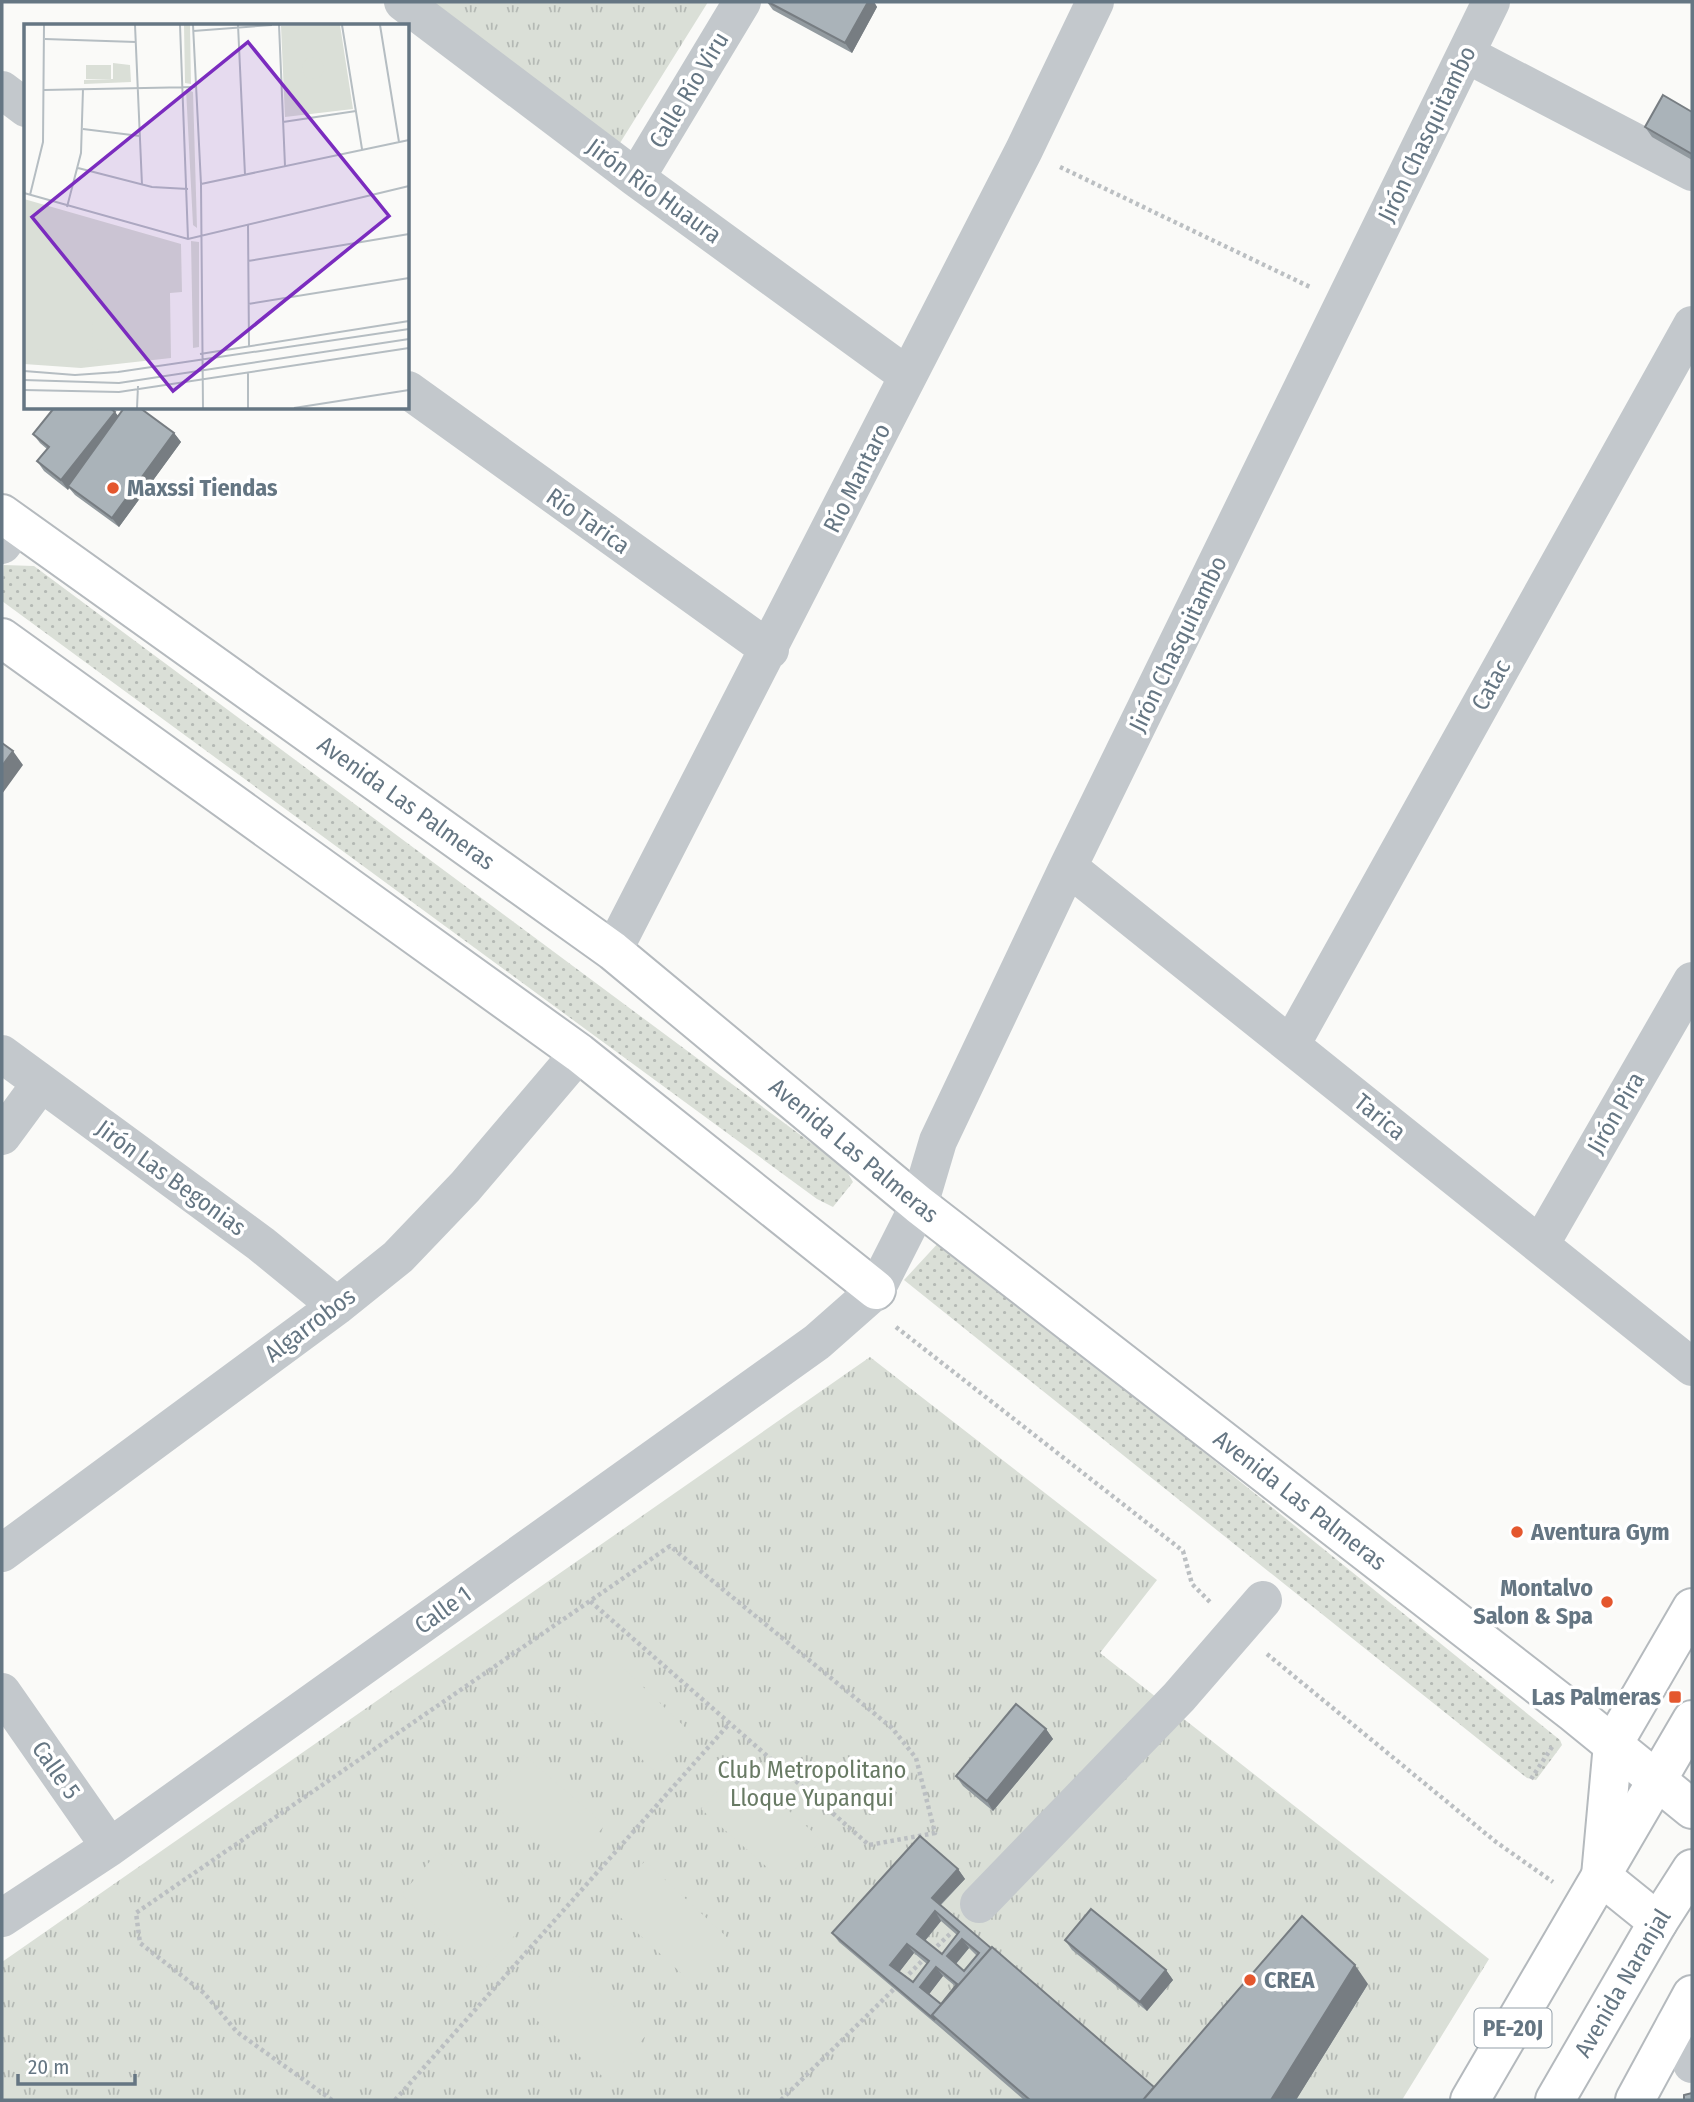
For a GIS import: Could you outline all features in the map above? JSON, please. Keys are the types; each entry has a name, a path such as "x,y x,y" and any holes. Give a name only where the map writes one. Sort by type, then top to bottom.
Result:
{"main road":[{"name":"Avenida Las Palmeras","path":"7,528 613,951 919,1205 1613,1744 1692,1809"},
{"path":"2,638 579,1052 876,1290"},
{"path":"1658,1922 1601,1876 1613,1744 1692,1608"},
{"name":"PE-20J","path":"1470,2100 1692,1720"},
{"name":"Avenida Naranjal","path":"1555,2100 1658,1922 1692,1869"},
{"path":"1635,2100 1684,2010"}],"street":[{"name":"Jirón Río Huaura","path":"403,2 636,178 908,376"},
{"name":"Calle Río Viru","path":"636,178 742,2"},
{"name":"Río Mantaro","path":"613,951 770,650 1024,150 1095,2"},
{"name":"Jirón Chasquitambo","path":"876,1290 919,1205 938,1141 1068,867 1492,2"},
{"path":"1466,54 1692,172"},
{"path":"2,90 24,106"},
{"name":"Catac","path":"1290,1045 1692,325"},
{"name":"Río Tarica","path":"410,391 770,650"},
{"name":"Tarica","path":"1068,867 1692,1367"},
{"name":"Jirón Pira","path":"1540,1245 1692,981"},
{"name":"Algarrobos","path":"2,1553 337,1306 398,1257 465,1187 579,1052"},
{"name":"Jirón Las Begonias","path":"2,1054 261,1244 337,1306"},
{"path":"2,1136 41,1083"},
{"name":"Calle 1","path":"2,1918 110,1847 817,1342 876,1290"},
{"path":"979,1904 1179,1697 1263,1600"},
{"name":"Calle 5","path":"2,1692 110,1847"},
{"path":"1684,2010 1692,2064"}],"path":[{"path":"1024,150 1345,303"},
{"path":"896,1327 1183,1551 1192,1584 1237,1629 1496,1842 1556,1885"},
{"path":"332,2100 237,2032 204,1993 140,1943 135,1913 670,1546 892,1728 916,1758 935,1833 869,1845 590,1601"},
{"path":"395,2100 729,1724"},
{"path":"1531,1779 1558,1738"},
{"path":"932,1951 953,1930"},
{"path":"903,1980 923,1960"},
{"path":"781,2100 895,1988"}],"green space":[{"path":"431,2 708,2 620,143"},
{"path":"4,565 34,566 845,1168 853,1182 833,1207 817,1199 2,601"},
{"path":"941,1240 1560,1740 1562,1745 1536,1780 1527,1778 904,1280"},
{"name":"Club Metropolitano Lloque Yupanqui","path":"870,1357 1157,1580 1100,1653 1489,1959 1402,2100 2,2100 2,1962"},
{"path":"613,1658 690,1732 653,1770 576,1695"},
{"path":"524,1755 605,1825 568,1868 487,1799"},
{"path":"739,1767 822,1840 784,1882 701,1809"},
{"path":"438,1852 522,1927 485,1969 401,1895"},
{"path":"645,1861 731,1941 692,1983 606,1904"},
{"path":"565,1965 647,2034 608,2081 526,2011"}],"building":[{"path":"768,2 868,2 845,43"},
{"path":"1663,95 1692,112 1692,154 1645,127"},
{"path":"52,410 115,412 61,480 37,461 49,447 33,434"},
{"path":"123,410 143,410 174,433 112,518 68,486"},
{"path":"2,743 13,751 2,766"},
{"path":"1016,1704 1046,1729 987,1801 956,1776"},
{"path":"920,1836 958,1869 932,1898 991,1948 932,2015 935,2020 832,1933","holes":["935,1911 959,1932 942,1954 917,1934","962,1939 979,1953 964,1971 947,1956","907,1944 929,1961 913,1982 890,1965","936,1967 957,1984 941,2004 920,1987"]},
{"path":"1091,1909 1166,1970 1140,2002 1065,1940"},
{"path":"1302,1916 1355,1965 1271,2100 1143,2100"},
{"path":"992,1947 1154,2087 1143,2100 1030,2100 932,2015"},
{"path":"1692,2093 1692,2100 1684,2100 1684,2095"}],"place":[{"name":"Maxssi Tiendas","path":"113,488"},
{"name":"Aventura Gym","path":"1517,1532"},
{"name":"Montalvo Salon & Spa","path":"1607,1602"},
{"name":"Las Palmeras","path":"1675,1697"},
{"name":"CREA","path":"1250,1980"}]}
